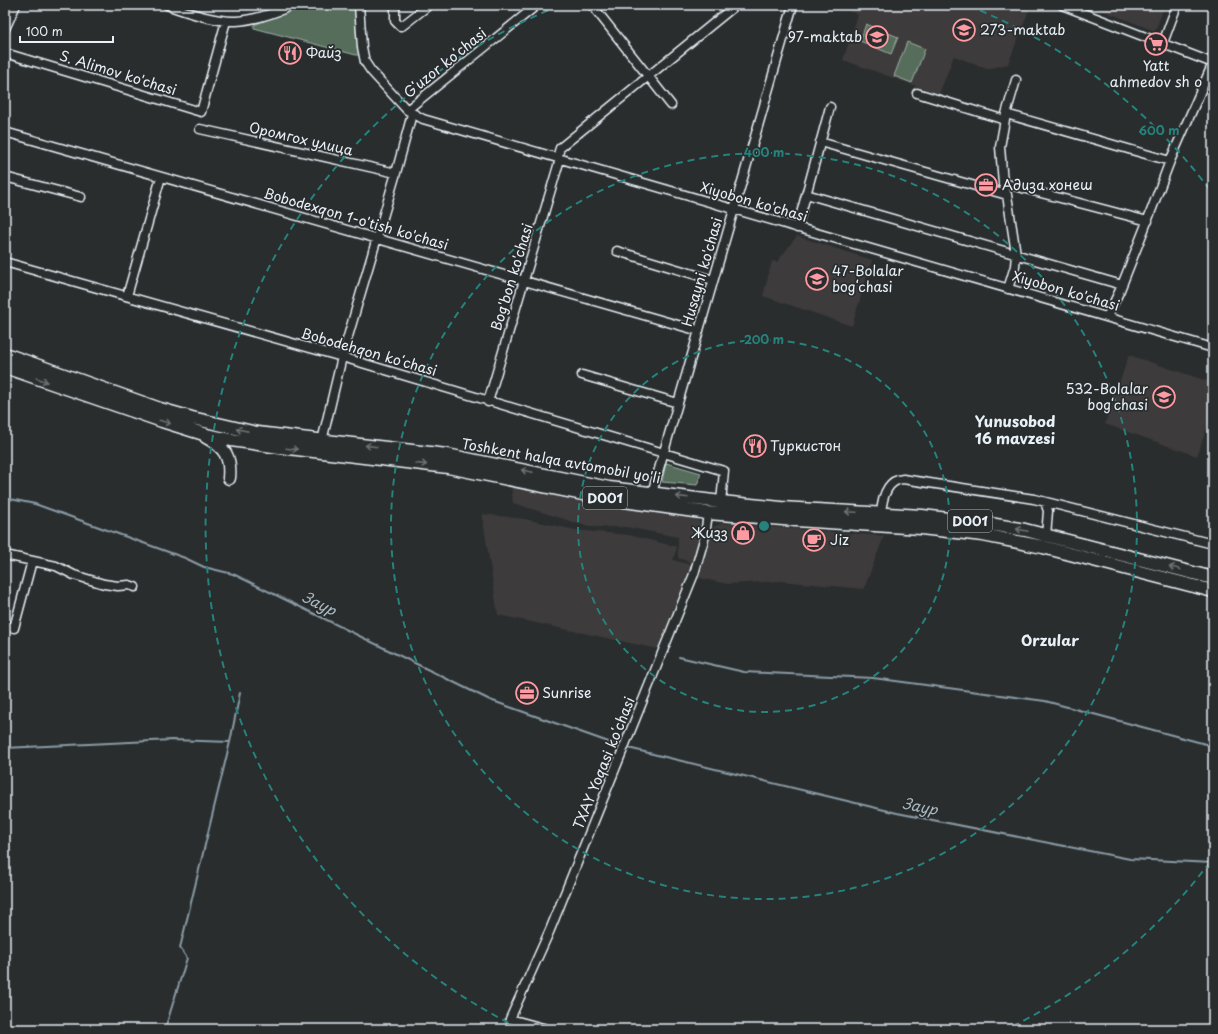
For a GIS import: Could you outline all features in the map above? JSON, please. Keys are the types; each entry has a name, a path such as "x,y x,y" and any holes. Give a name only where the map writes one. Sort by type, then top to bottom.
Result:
{"highway":[{"name":"Toshkent halqa avtomobil yo'li","path":"5,354 64,382 195,431 250,443 652,494 880,519 1023,542 1213,591"},
{"name":"Toshkent halqa avtomobil yo'li","path":"5,367 192,418 257,433 461,457 541,480 624,501 708,513 789,520 929,517 984,523 1046,536 1213,578"},
{"path":"195,431 211,440 224,451 229,460 229,478"}],"street":[{"path":"5,29 16,5"},
{"path":"167,5 184,11 226,21 255,18 292,5"},
{"name":"Xiyobon ko'chasi","path":"359,5 362,48 365,62 371,71 410,112 450,128 1213,348"},
{"path":"395,5 395,21 400,26 429,5"},
{"name":"Gʻuzor koʻchasi","path":"322,441 342,357 396,173 410,112 537,5"},
{"path":"592,5 671,105"},
{"name":"Bog'bon ko'chasi","path":"488,402 559,159 560,148 736,5"},
{"name":"Husayni ko'chasi","path":"652,494 793,5"},
{"path":"1062,5 1213,63 1170,161 1148,221 1108,317"},
{"path":"1163,43 1177,5"},
{"name":"S. Alimov ko'chasi","path":"5,53 201,112 226,21"},
{"path":"1008,289 1015,266 1016,254 1007,195 1003,183 1000,147 1016,80"},
{"path":"917,93 1170,161"},
{"path":"797,228 830,107"},
{"name":"Оромгох улица","path":"200,129 396,173"},
{"name":"Bobodexqon 1-o'tish ko'chasi","path":"5,132 699,331"},
{"path":"820,142 1007,195"},
{"path":"5,177 81,197"},
{"path":"127,296 161,177"},
{"path":"1003,183 1148,221"},
{"path":"806,194 1122,285"},
{"path":"617,251 713,280"},
{"name":"Bobodehqon koʻchasi","path":"5,262 342,357 488,402 724,471 721,502"},
{"path":"582,375 678,404"},
{"path":"880,519 882,502 886,492 894,482 901,479 1027,498 1213,544"},
{"path":"1045,502 1048,511 1046,536"},
{"name":"TXAY Yoqasi koʻchasi","path":"546,1029 510,1019 559,909 694,574 705,536 708,513"},
{"path":"5,555 56,566 74,575 104,584 118,586 129,585 135,587"},
{"path":"5,626 14,628 32,561"}],"shaded area":[{"name":"273-maktab","path":"836,5 1031,5 1008,64 987,69 954,56 939,94 843,60 858,15"},
{"path":"1088,5 1165,5 1155,31"},
{"name":"47-Bolalar bogʻchasi","path":"797,236 872,260 852,326 763,296 772,261 777,262"},
{"name":"532-Bolalar bogʻchasi","path":"1129,355 1213,383 1213,410 1197,456 1105,424"},
{"path":"511,484 640,510 694,517 700,523 701,532 693,563 678,558 678,537 626,527 589,527 513,503"},
{"path":"482,514 525,519 575,530 629,535 677,547 673,560 691,565 658,649 498,615"},
{"path":"722,523 884,536 864,589 781,581 727,584 695,577 712,528"}],"green space":[{"path":"305,5 354,5 358,55 254,28 254,25"},
{"path":"866,24 898,37 891,54 860,41"},
{"path":"907,42 925,49 912,83 894,76"},
{"path":"666,463 701,473 697,485 662,482"}],"waterway":[{"name":"Заур","path":"5,498 35,504 185,558 204,567 233,574 490,700 617,745"},
{"path":"679,657 744,672 873,678 1045,701 1213,746"},
{"path":"165,1029 187,958 180,948 230,742 240,693"},
{"path":"5,748 172,740 230,742"},
{"name":"Заур","path":"628,748 897,813 1130,859 1213,863"}],"place":[{"name":"273-maktab","path":"964,30"},
{"name":"97-maktab","path":"877,37"},
{"name":"Yatt ahmedov sh o","path":"1156,44"},
{"name":"Файз","path":"290,53"},
{"name":"Адиза хонеш","path":"986,185"},
{"name":"47-Bolalar bogʻchasi","path":"817,279"},
{"name":"532-Bolalar bogʻchasi","path":"1164,397"},
{"name":"Туркистон","path":"755,446"},
{"name":"Жизз","path":"743,533"},
{"name":"Jiz","path":"814,540"},
{"name":"Sunrise","path":"527,693"}],"district":[{"name":"Yunusobod 16 mavzesi","path":"1015,430"},
{"name":"Orzular","path":"1050,641"}]}
